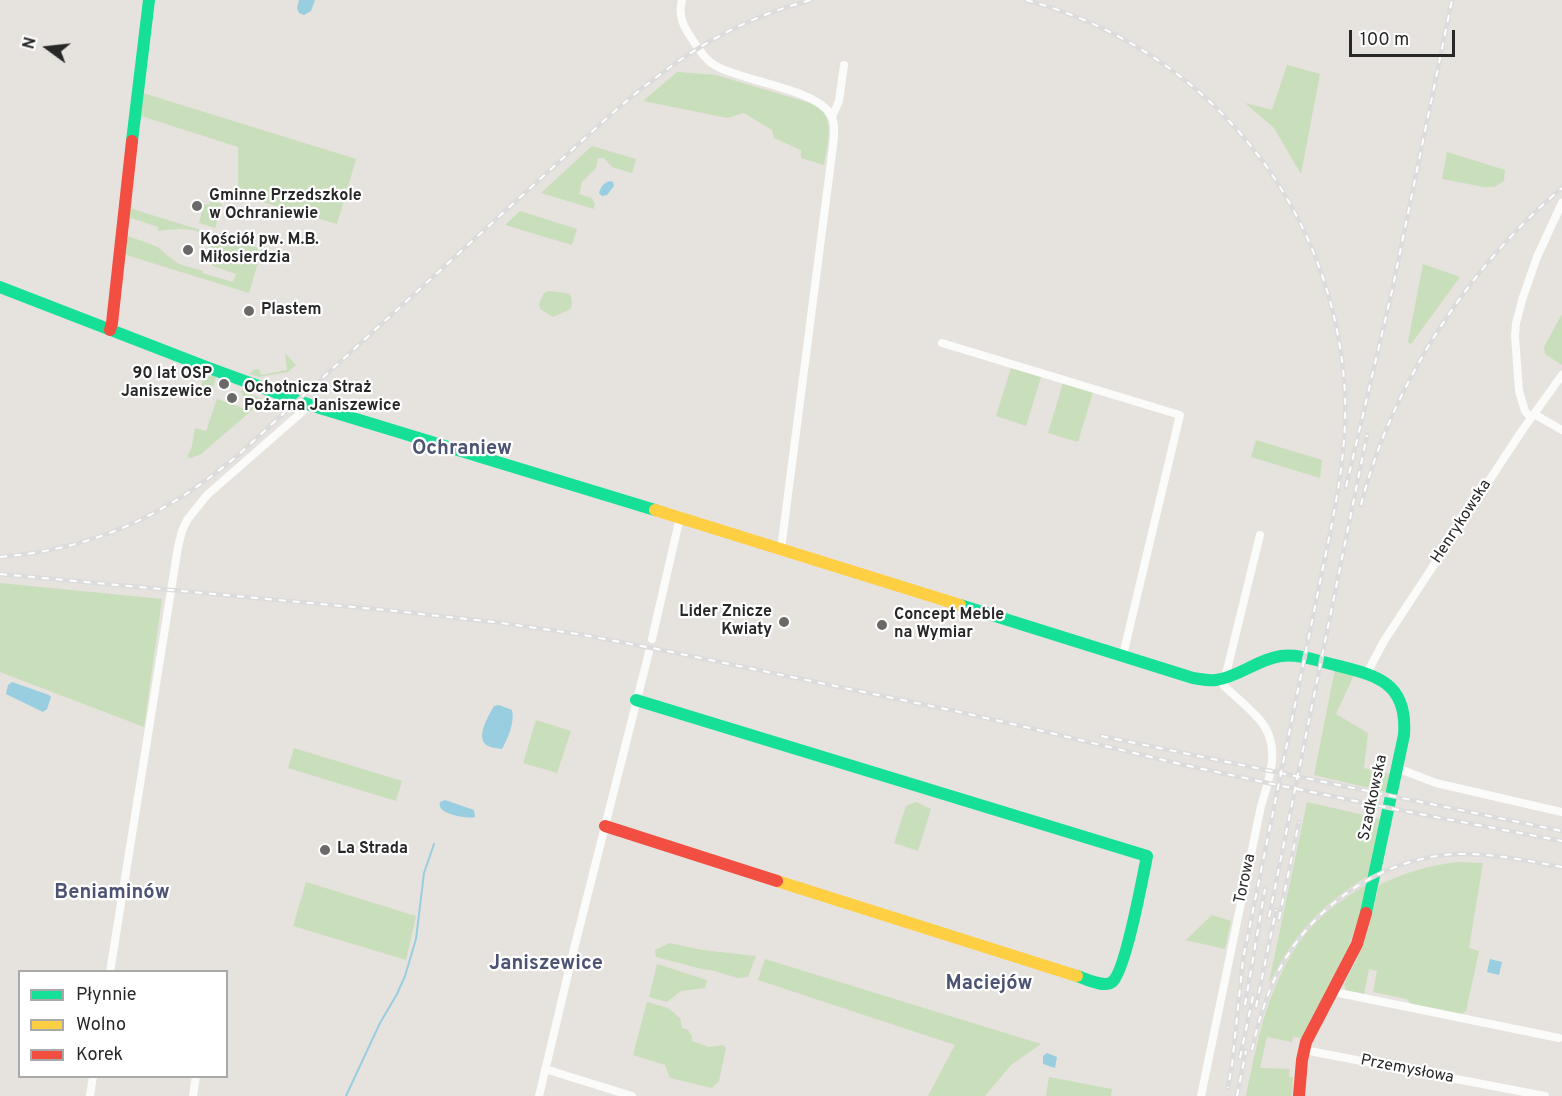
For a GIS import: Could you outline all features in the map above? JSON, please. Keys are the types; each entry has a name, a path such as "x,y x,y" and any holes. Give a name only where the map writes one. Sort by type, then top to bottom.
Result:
{"street":[{"path":"110,330 149,0"},
{"path":"682,0 680,9 684,27 711,63 731,72 811,98 824,105 834,125 781,549"},
{"path":"832,117 839,101 844,65"},
{"path":"1562,203 1537,257 1523,297 1515,336 1519,391 1525,411 1562,430"},
{"path":"0,287 310,405 680,517 1193,678 1218,679 1260,534"},
{"path":"942,343 1180,416 1123,655"},
{"name":"Henrykowska","path":"1367,673 1384,642 1562,375"},
{"path":"110,970 182,531 187,520 207,495 310,405"},
{"path":"652,639 680,517"},
{"path":"539,1096 649,652"},
{"name":"Szadkowska","path":"1218,679 1264,660 1288,656 1325,662 1377,677 1395,693 1405,715 1397,768 1366,912 1359,936 1304,1050 1299,1096"},
{"name":"Torowa","path":"1201,1096 1270,777 1273,754 1269,736 1262,723 1218,679"},
{"path":"605,826 1102,984 1113,982 1116,978 1129,941 1147,856 636,700"},
{"path":"1397,768 1436,783 1562,812"},
{"path":"1333,990 1559,1038"},
{"name":"Przemysłowa","path":"1304,1050 1545,1096"},
{"path":"545,1070 632,1096"},
{"path":"90,1096 93,1078"},
{"path":"193,1096 196,1078"}],"green space":[{"path":"1287,65 1320,74 1301,174 1274,128 1245,103 1272,110"},
{"path":"677,72 716,75 813,104 820,109 828,123 824,165 801,158 801,150 774,138 772,130 744,113 727,118 643,101"},
{"path":"143,93 356,159 337,224 238,195 238,147 141,116"},
{"path":"592,146 636,159 632,173 612,167 604,158 598,158 596,168 582,182 579,194 591,198 595,203 594,209 541,193"},
{"path":"1447,152 1505,170 1504,181 1494,187 1484,187 1442,179"},
{"path":"210,201 222,204 215,228 199,223 204,204 209,205"},
{"path":"129,208 262,249 249,293 123,254 126,230 128,236 158,247 179,264 233,282 236,274 213,266 208,260 210,242 200,233 187,229 158,231 158,227 131,218 129,223 127,222"},
{"path":"520,211 577,229 572,245 505,225"},
{"path":"1423,264 1460,277 1411,344 1408,342"},
{"path":"549,291 570,294 571,309 553,317 540,309 539,304 544,293"},
{"path":"1562,314 1562,365 1545,354 1544,347"},
{"path":"285,353 296,365 288,372 259,377 250,374 253,370 259,369 261,375 287,370"},
{"path":"1011,368 1041,377 1026,426 996,416"},
{"path":"200,371 207,376 216,377 210,396 200,393 203,375 199,373"},
{"path":"1063,383 1093,392 1078,442 1048,433"},
{"path":"242,390 264,400 201,454 191,458 187,457 192,446 195,428 206,431 217,399 245,409 248,398 242,396 243,393 240,392"},
{"path":"1256,440 1322,460 1320,478 1251,457"},
{"path":"0,583 162,599 144,727 0,672"},
{"path":"1335,669 1355,673 1336,714 1368,733 1364,768 1390,774 1386,792 1314,775"},
{"path":"536,720 571,731 557,773 523,763"},
{"path":"294,748 402,781 396,801 288,768"},
{"path":"916,802 931,809 918,851 894,843 906,806"},
{"path":"1307,802 1381,819 1368,876 1323,909 1299,935 1269,982"},
{"path":"1457,862 1483,863 1469,948 1479,951 1466,1011 1462,1014 1412,1005 1407,999 1373,992 1377,971 1369,969 1364,995 1346,991 1344,984 1366,937 1379,885 1417,870"},
{"path":"306,882 416,916 406,960 293,926"},
{"path":"1367,884 1360,914 1348,948 1302,1038 1293,1037 1292,1042 1267,1037 1260,1068 1290,1069 1289,1077 1293,1077 1292,1096 1246,1096 1256,1048 1270,1000 1291,955 1322,916"},
{"path":"1212,915 1231,921 1225,949 1186,940"},
{"path":"670,943 702,950 756,956 748,977 737,978 656,957 655,950"},
{"path":"765,959 1041,1044 1011,1065 985,1096 928,1096 955,1045 758,980"},
{"path":"657,964 707,980 705,988 681,991 667,1002 649,997"},
{"path":"647,1002 668,1008 680,1018 682,1028 688,1030 692,1041 709,1047 723,1045 726,1048 719,1081 712,1088 670,1078 665,1065 633,1055"},
{"path":"1049,1077 1112,1089 1111,1096 1046,1096"}],"water":[{"path":"299,0 315,0 311,11 304,15 299,13 297,8"},
{"path":"610,181 614,186 607,195 602,196 599,193 602,187"},
{"path":"12,682 49,695 51,697 47,709 43,712 6,694 8,685"},
{"path":"499,705 512,710 513,715 507,740 502,749 488,746 482,738 489,715 494,706"},
{"path":"445,800 474,810 475,817 462,817 442,810 440,802"},
{"path":"1490,959 1502,962 1499,975 1487,972"},
{"path":"1047,1053 1057,1057 1055,1068 1043,1064 1043,1056"}],"waterway":[{"path":"346,1096 405,976 416,939 424,873 434,844"}],"railway":[{"path":"0,557 34,553 97,537 127,526 183,496 237,456 608,117 655,78 678,61 727,32 781,9 811,0"},
{"path":"1026,0 1092,23 1151,56 1204,97 1250,145 1288,200 1317,260 1336,325 1345,394 1345,431 1341,469 1332,525 1243,959 1228,1088"},
{"path":"1346,487 1392,291 1452,0"},
{"path":"1361,505 1374,460 1392,416 1413,373 1438,332 1465,292 1495,254 1562,188"},
{"path":"1269,917 1367,435"},
{"path":"0,574 385,610 578,634 955,711 1263,782 1562,841"},
{"path":"1101,736 1562,831"},
{"path":"1279,919 1299,822"},
{"path":"1252,1050 1265,1002 1287,956 1319,916 1360,884 1407,863 1457,854 1497,856 1562,867"},
{"path":"1245,1005 1265,889"},
{"path":"1256,1007 1276,910"},
{"path":"1240,1058 1253,996"},
{"path":"1237,1096 1246,1051"}],"traffic: fast":[{"path":"132,141 149,0"},
{"path":"0,287 310,405 655,510"},
{"path":"960,605 1193,678 1216,680 1273,658 1294,656 1361,672 1385,683 1394,691 1400,702 1404,717 1404,735 1366,913"},
{"path":"636,700 1147,856 1133,923 1117,975 1109,984 1077,976"}],"traffic: slow":[{"path":"655,510 960,605"},
{"path":"777,881 1077,976"}],"traffic: jam":[{"path":"110,330 132,141"},
{"path":"605,826 777,881"},
{"path":"1299,1096 1306,1042 1357,944 1366,913"}],"place":[{"name":"Gminne Przedszkole w Ochraniewie","path":"197,206"},
{"name":"Kościół pw. M.B. Miłosierdzia","path":"188,250"},
{"name":"Plastem","path":"249,311"},
{"name":"90 lat OSP Janiszewice","path":"224,384"},
{"name":"Ochotnicza Straż Pożarna Janiszewice","path":"232,398"},
{"name":"Lider Znicze Kwiaty","path":"784,622"},
{"name":"Concept Meble na Wymiar","path":"882,625"},
{"name":"La Strada","path":"325,850"}],"district":[{"name":"Ochraniew","path":"462,450"},
{"name":"Beniaminów","path":"112,894"},
{"name":"Janiszewice","path":"546,965"},
{"name":"Maciejów","path":"989,985"}]}
